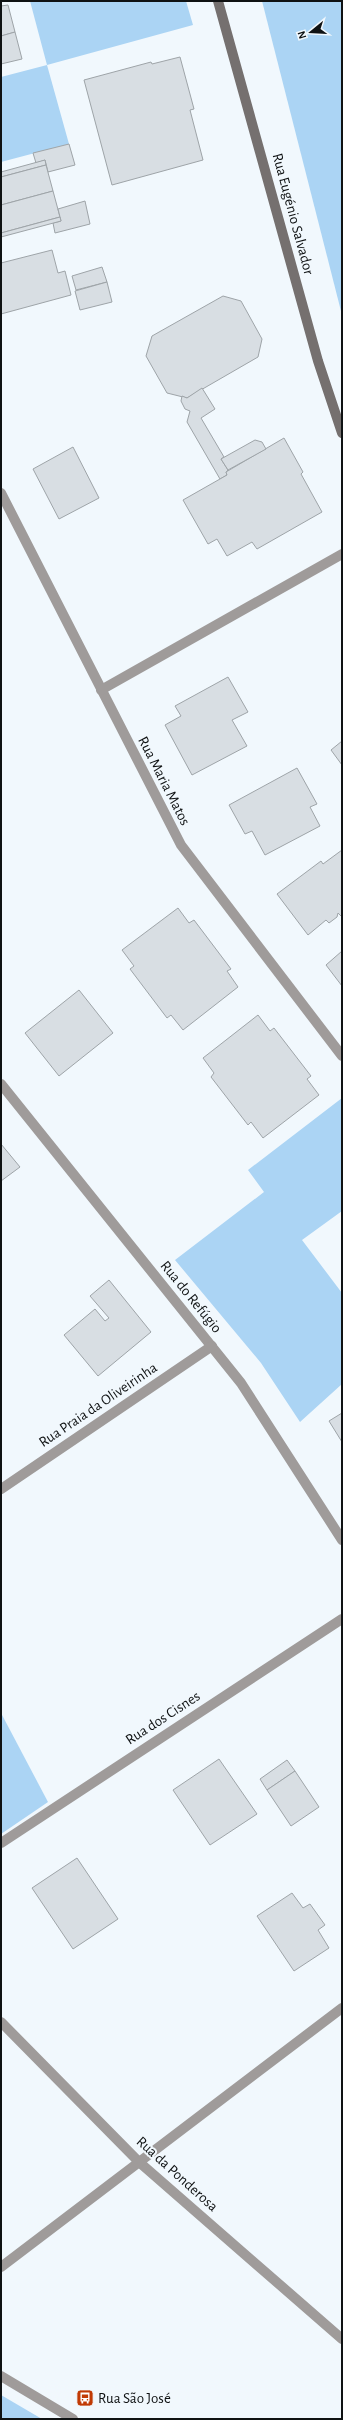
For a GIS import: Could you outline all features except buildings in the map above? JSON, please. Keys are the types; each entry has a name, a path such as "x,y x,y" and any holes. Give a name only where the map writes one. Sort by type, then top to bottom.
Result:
{"street":[{"name":"Rua Eugénio Salvador","path":"218,1 318,361 342,434"},
{"name":"Rua Maria Matos","path":"1,493 180,845 342,1056"},
{"path":"101,690 342,554"},
{"name":"Rua do Refúgio","path":"1,1084 241,1383 270,1425 342,1540"},
{"name":"Rua Praia da Oliveirinha","path":"1,1489 212,1346"},
{"name":"Rua dos Cisnes","path":"1,1843 342,1619"},
{"path":"1,2267 342,2008"},
{"name":"Rua da Ponderosa","path":"1,2022 139,2162 342,2339"},
{"path":"1,2376 73,2419"}],"shaded area":[{"path":"30,1 186,1 193,25 47,65"},
{"path":"262,1 342,1 342,315"},
{"path":"47,65 69,144 1,162 1,77"},
{"path":"342,1098 342,1211 302,1240 342,1293 342,1384 300,1422 261,1363 175,1260 264,1192 248,1170"},
{"path":"1,1713 48,1802 1,1834"},
{"path":"1,2395 42,2419 1,2419"}],"place":[{"name":"Rua São José","path":"85,2398"}]}
